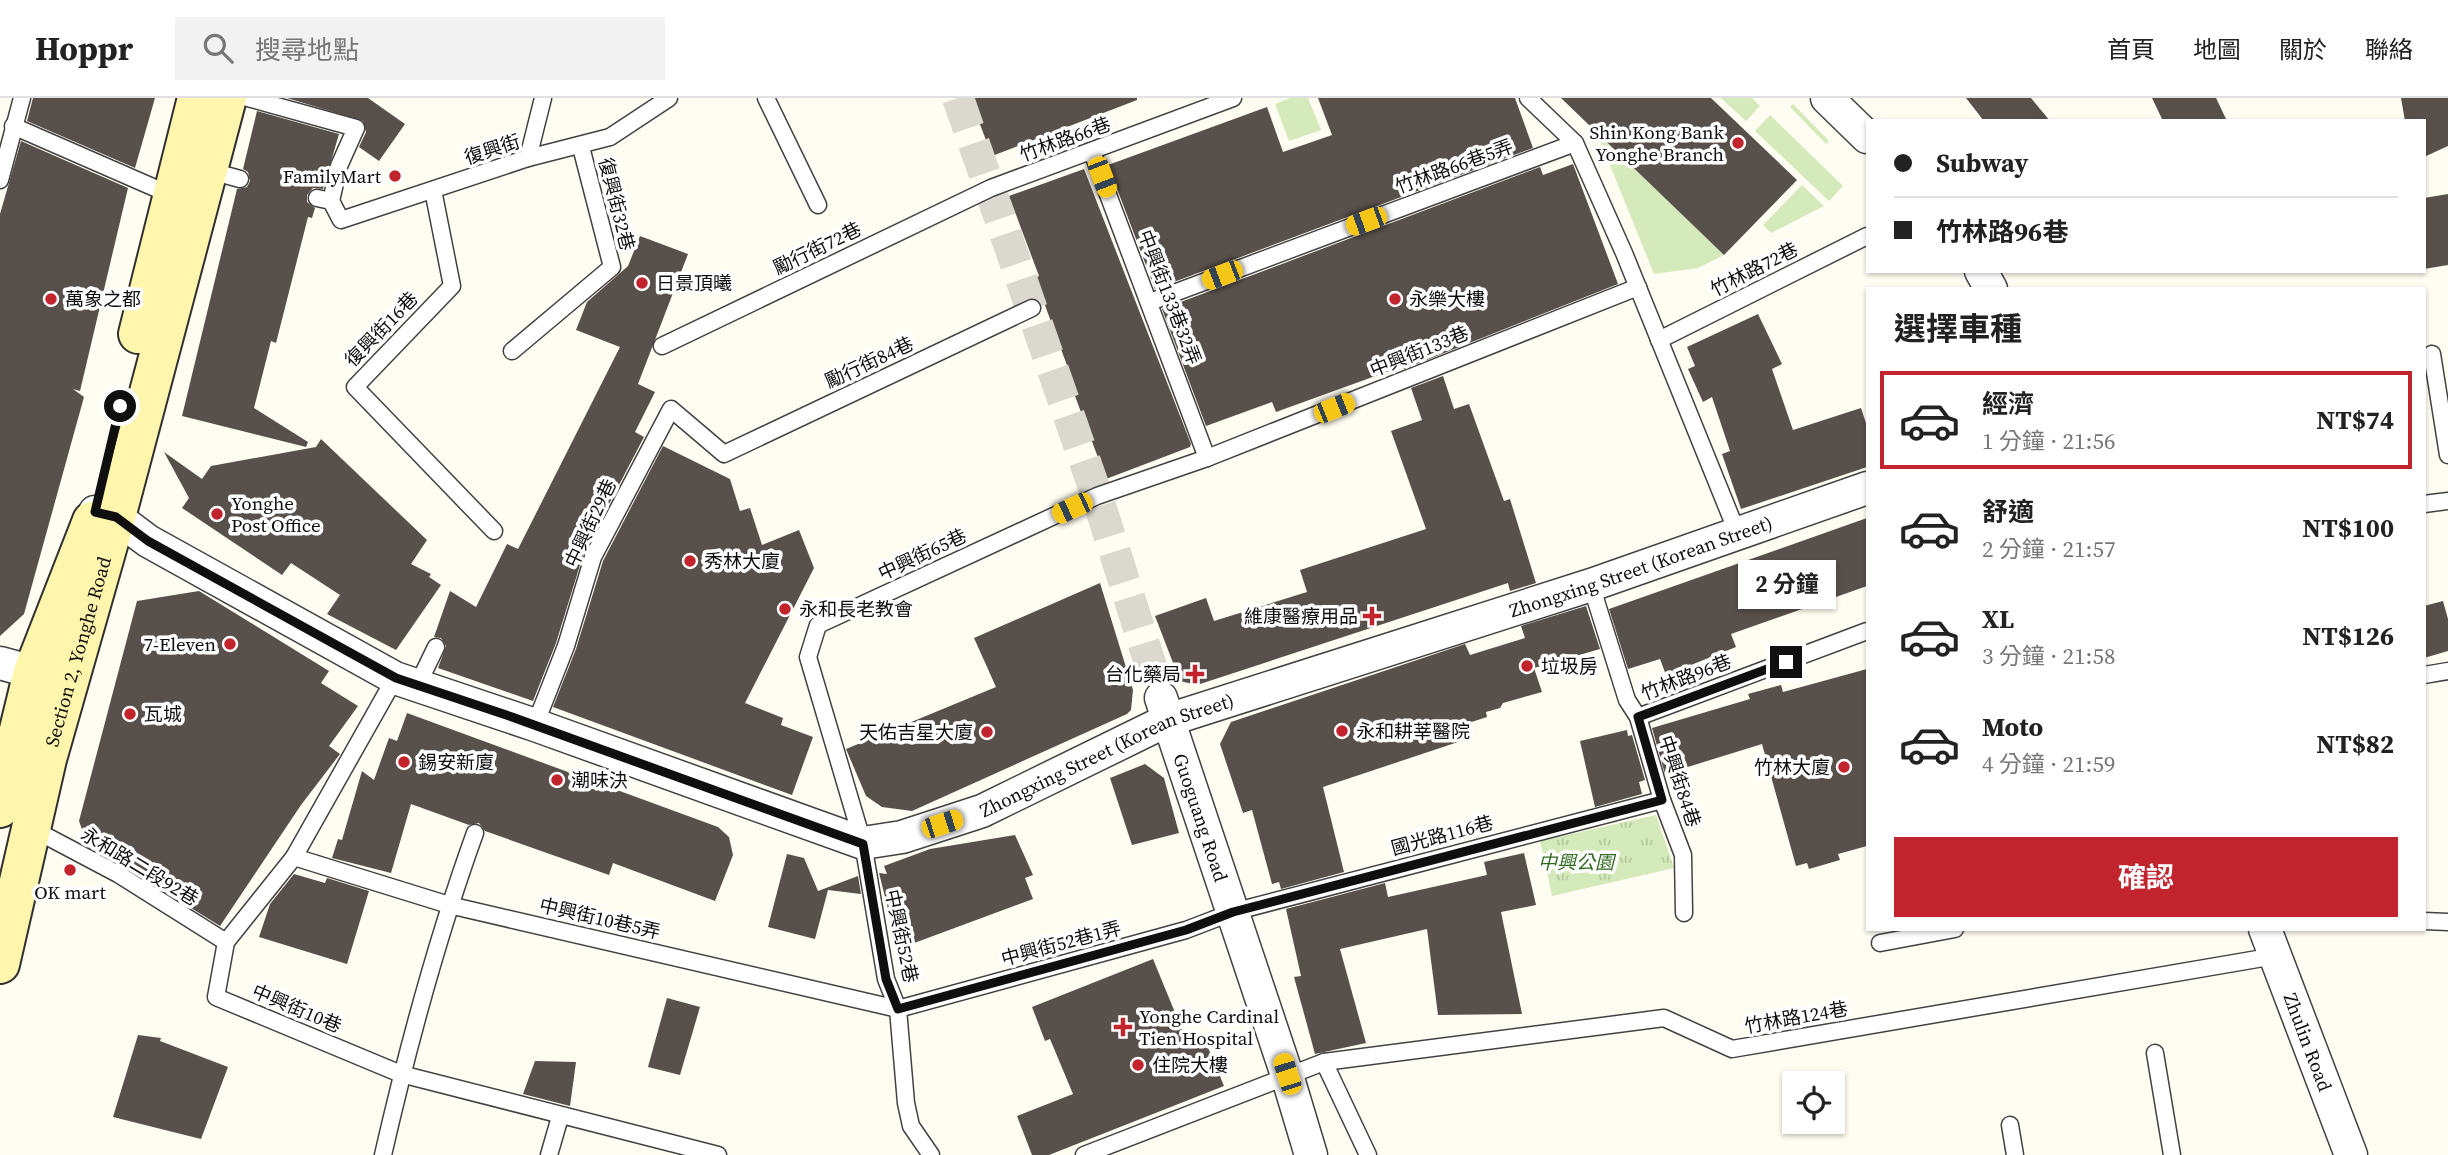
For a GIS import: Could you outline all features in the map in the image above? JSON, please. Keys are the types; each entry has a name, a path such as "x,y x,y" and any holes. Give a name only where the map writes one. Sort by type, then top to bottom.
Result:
{"main road":[{"name":"Section 2, Yonghe Road","path":"8,807 47,759 106,515 171,195 197,98"},
{"name":"Section 2, Yonghe Road","path":"0,964 16,668 106,515 224,174 226,98"}],"street":[{"path":"1827,98 1866,136"},
{"name":"Zhongxing Street (Korean Street)","path":"863,844 902,837 982,811 1165,709 1591,585 1866,488"},
{"path":"106,515 148,541 407,681 863,844"},
{"name":"Guoguang Road","path":"1165,709 1287,1074 1311,1155"},
{"name":"Zhulin Road","path":"2270,943 2351,1155"}],"lane":[{"path":"0,180 22,98"},
{"name":"復興街","path":"248,98 356,128 324,200 341,220 528,158 610,137 669,98"},
{"path":"528,158 542,98"},
{"path":"766,98 818,205"},
{"name":"竹林路66巷","path":"991,188 1233,98"},
{"path":"1528,98 1576,143 1638,287 1737,532"},
{"path":"13,126 171,195"},
{"name":"竹林路66巷5弄","path":"1150,302 1576,143"},
{"name":"復興街32巷","path":"512,351 612,267 581,146"},
{"name":"中興街133巷32弄","path":"1092,152 1207,458"},
{"name":"勵行街72巷","path":"662,346 991,188"},
{"name":"復興街16巷","path":"433,190 452,286 355,387 494,531"},
{"name":"竹林路72巷","path":"1659,340 1866,236"},
{"name":"中興街133巷","path":"1097,496 1207,458 1638,287"},
{"name":"勵行街84巷","path":"724,454 1032,308"},
{"path":"2432,354 2448,455"},
{"name":"中興街29巷","path":"535,725 566,646 593,557 671,409 724,454"},
{"name":"中興街65巷","path":"863,844 808,657 818,625 1097,496"},
{"path":"2426,504 2448,501"},
{"name":"中興街84巷","path":"1591,585 1627,700 1638,717 1662,800 1683,855 1684,913"},
{"name":"竹林路96巷","path":"1638,717 1866,631"},
{"path":"407,681 436,648"},
{"path":"2426,675 2448,671"},
{"name":"中興街10巷","path":"407,681 295,857 226,942 216,997 401,1074 560,1117 718,1155"},
{"name":"國光路116巷","path":"1233,912 1662,800"},
{"name":"永和路二段92巷","path":"8,807 226,942"},
{"path":"383,1155 401,1074 449,905 475,833"},
{"name":"中興街52巷","path":"863,844 886,979 898,1009 908,1114 911,1126 930,1155"},
{"name":"中興街10巷5弄","path":"295,857 449,905 898,1009"},
{"name":"中興街52巷1弄","path":"898,1009 1186,930 1233,912"},
{"path":"2426,921 2448,922"},
{"path":"1880,943 1944,931"},
{"name":"竹林路124巷","path":"1084,1155 1287,1074 1324,1062 1664,1018 1732,1049 2270,943"},
{"path":"2155,1053 2172,1155"},
{"path":"1324,1062 1359,1142 1368,1155"},
{"path":"550,1155 560,1117"},
{"path":"2010,1125 2015,1155"}],"green space":[{"path":"1290,98 1308,98 1321,130 1289,141 1275,104"},
{"path":"1721,98 1752,98 1760,106 1746,121"},
{"path":"1793,104 1829,141 1826,144 1790,107"},
{"path":"1770,115 1843,186 1829,201 1755,131"},
{"path":"1597,133 1724,255 1698,268 1654,274"},
{"path":"1802,185 1824,206 1771,233 1763,225"},
{"name":"中興公園","path":"1656,815 1674,868 1552,896 1540,841"}],"building":[{"path":"33,98 155,98 135,168 27,121"},
{"path":"287,98 368,98 405,124 379,161 359,147 366,132 363,121"},
{"path":"970,98 1137,98 1137,100 992,156"},
{"path":"1318,98 1515,98 1533,148 1155,289 1108,165 1267,107 1283,152 1332,135"},
{"path":"1561,98 1711,98 1797,180 1724,255"},
{"path":"1966,98 2031,98 2048,119 1982,119"},
{"path":"2152,98 2216,98 2226,119 2162,119"},
{"path":"2401,98 2448,98 2448,146 2426,156 2426,119 2405,119"},
{"path":"257,111 339,134 323,189 313,188 307,195 307,202 315,208 312,218 308,217 276,343 271,341 254,408 308,442 306,447 182,416 237,189 247,187 250,181 248,172 243,169"},
{"path":"21,141 128,188 80,391 73,389 84,397 24,614 0,636 0,214"},
{"name":"永樂大樓","path":"1573,164 1618,284 1404,369 1403,366 1276,412 1272,402 1206,426 1162,309 1540,167 1543,175"},
{"path":"1084,169 1191,444 1190,447 1106,479 1069,380 1072,379 1035,278 1039,276 1009,196"},
{"path":"2448,194 2448,265 2426,269 2426,198"},
{"path":"640,236 688,254 638,384 655,392 635,432 644,437 584,552 556,643 533,701 438,668 446,646 441,638 434,637 450,591 476,607 507,544 518,549 620,347 576,330 587,302 628,266"},
{"path":"1758,314 1782,364 1772,369 1793,430 1861,408 1866,423 1866,467 1741,509 1722,454 1730,451 1712,397 1703,402 1688,369 1695,366 1687,347"},
{"path":"1443,376 1454,409 1469,404 1504,501 1510,499 1536,583 1510,591 1508,583 1197,685 1180,681 1155,616 1206,598 1214,621 1307,592 1300,570 1426,529 1391,431 1422,420 1411,388"},
{"path":"321,439 427,540 411,564 431,574 429,577 441,585 396,650 327,614 340,595 291,563 282,575 182,508 189,498 164,452 202,479 211,466 316,447"},
{"path":"663,446 730,479 740,511 750,508 762,545 799,530 814,568 745,703 783,718 781,725 813,737 792,795 553,707 576,649 603,561"},
{"path":"1866,518 1866,586 1731,634 1736,647 1666,675 1660,659 1628,669 1609,609"},
{"name":"天佑吉星大廈","path":"1100,583 1133,690 1131,710 1127,714 912,811 882,807 866,796 846,749 996,687 974,638"},
{"path":"199,591 329,671 321,683 358,706 329,746 340,754 301,805 220,926 87,843 79,821 137,601"},
{"path":"2443,601 2448,619 2448,651 2426,657 2426,605"},
{"name":"永和耕莘醫院","path":"1586,606 1600,649 1534,668 1542,692 1503,703 1500,708 1486,712 1487,717 1456,727 1461,741 1323,787 1344,872 1281,889 1279,882 1272,884 1252,810 1243,813 1220,744 1231,722 1465,644 1470,655 1525,638 1521,626"},
{"path":"1866,669 1866,846 1838,854 1840,860 1809,869 1807,863 1796,866 1762,744 1665,774 1652,728 1750,699 1748,694 1781,685 1783,692"},
{"path":"407,713 718,827 729,837 733,855 715,901 613,863 609,875 485,831 479,823 469,825 411,804 391,873 332,858 338,839 342,840 362,771 374,780 389,738 397,741"},
{"path":"1627,730 1628,736 1632,735 1645,780 1639,782 1642,794 1595,807 1580,741"},
{"path":"1145,764 1164,778 1179,833 1132,845 1110,778"},
{"path":"1015,835 1033,875 1025,878 1033,899 898,949 879,873 887,874 884,866 930,849"},
{"path":"1524,853 1536,905 1501,912 1522,1014 1438,1015 1427,929 1340,949 1366,1043 1315,1054 1294,977 1301,976 1286,909 1385,883 1388,897 1487,875 1484,862"},
{"path":"787,854 804,858 818,891 858,876 861,894 828,890 815,939 768,927"},
{"path":"294,874 325,883 327,878 369,891 347,964 259,937 270,904"},
{"name":"Yonghe Cardinal Tien Hospital","path":"1153,959 1188,1044 1204,1038 1224,1086 1049,1155 1032,1155 1017,1116 1073,1094 1050,1039 1045,1041 1032,1007"},
{"path":"667,998 700,1007 680,1075 648,1067"},
{"path":"138,1035 161,1038 160,1041 228,1067 201,1139 113,1117"},
{"path":"535,1061 576,1062 570,1106 523,1094"}],"tunnel":[{"path":"958,98 1097,496 1161,698"}],"place":[{"name":"Shin Kong Bank Yonghe Branch","path":"1738,143"},
{"name":"FamilyMart","path":"395,176"},
{"name":"日景頂曦","path":"642,283"},
{"name":"萬象之都","path":"51,299"},
{"name":"永樂大樓","path":"1395,299"},
{"name":"Yonghe Post Office","path":"217,514"},
{"name":"秀林大廈","path":"690,561"},
{"name":"永和長老教會","path":"785,609"},
{"name":"維康醫療用品","path":"1372,616"},
{"name":"7-Eleven","path":"230,644"},
{"name":"垃圾房","path":"1527,666"},
{"name":"台化藥局","path":"1195,674"},
{"name":"瓦城","path":"130,714"},
{"name":"永和耕莘醫院","path":"1342,731"},
{"name":"天佑吉星大廈","path":"987,732"},
{"name":"錫安新廈","path":"404,762"},
{"name":"竹林大廈","path":"1844,767"},
{"name":"潮味決","path":"557,780"},
{"name":"OK mart","path":"70,870"},
{"name":"Yonghe Cardinal Tien Hospital","path":"1123,1027"},
{"name":"住院大樓","path":"1138,1065"}],"route":[{"path":"120,406 95,512 116,517 148,541 396,678 512,717 863,844 886,979 898,1009 1186,930 1233,912 1662,800 1638,717 1786,662"}]}
